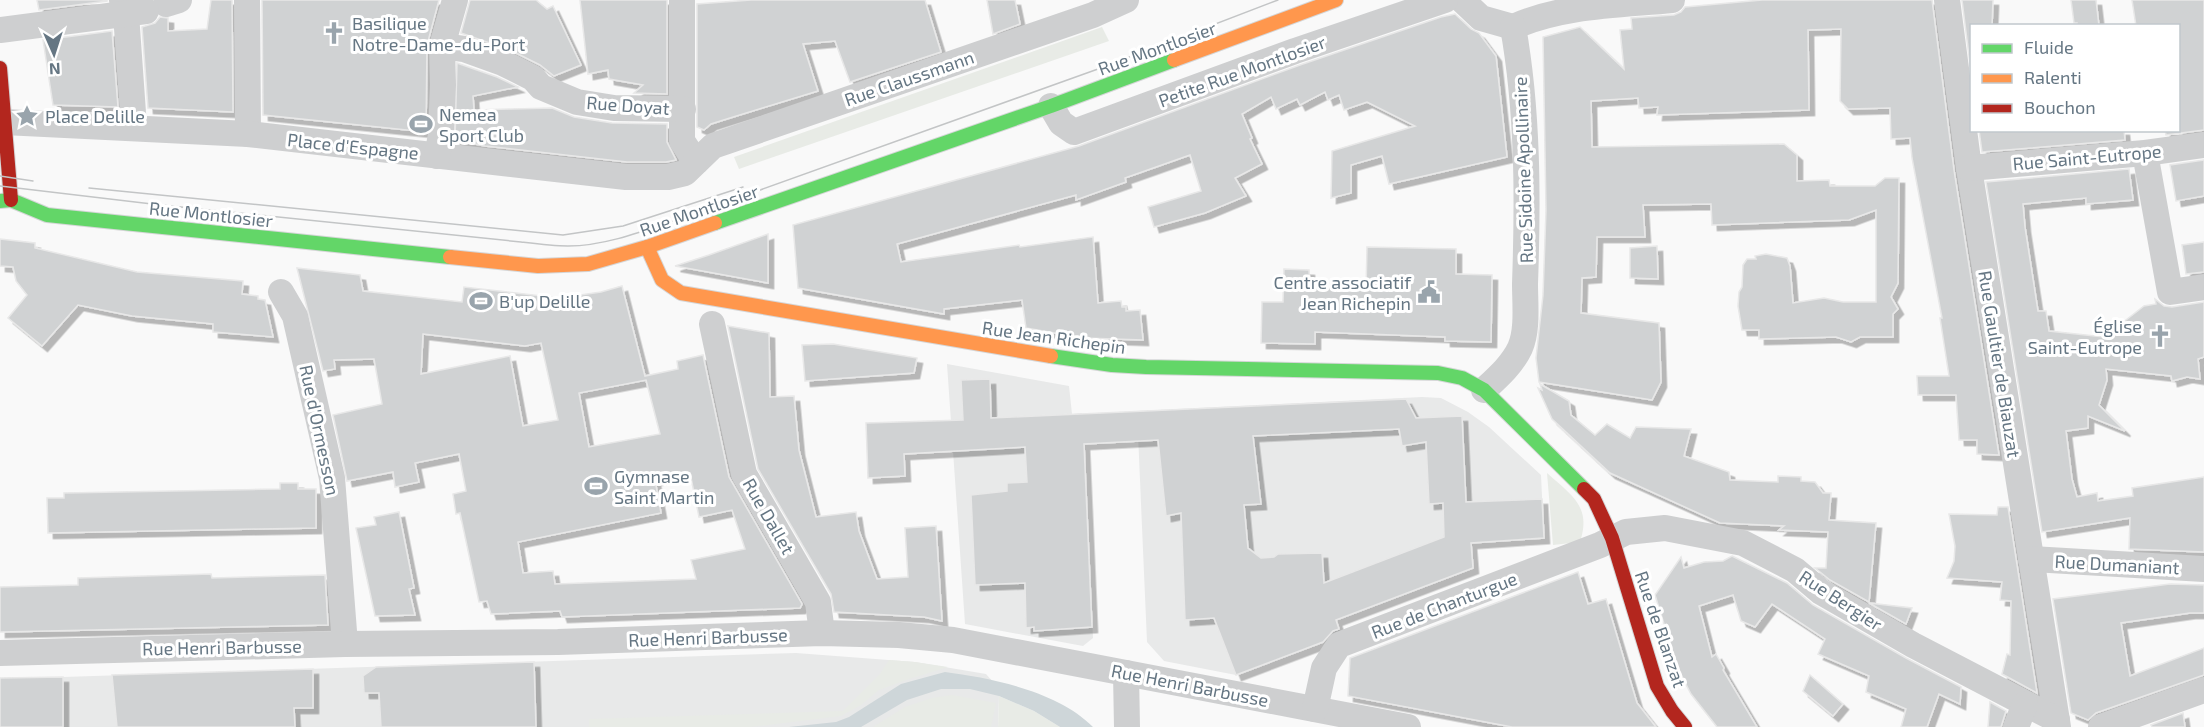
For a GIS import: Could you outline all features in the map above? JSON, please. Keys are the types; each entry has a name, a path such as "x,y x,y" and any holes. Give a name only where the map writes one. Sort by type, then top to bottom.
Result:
{"main road":[{"name":"Rue Montlosier","path":"4,203 43,214 538,266 588,264 647,247 1051,106 1336,0"},
{"path":"0,68 4,122 4,203"},
{"name":"Rue Montlosier","path":"22,219 43,214"},
{"name":"Rue Jean Richepin","path":"647,247 660,278 667,287 681,293 998,348 1134,366 1438,374 1462,378 1484,390"},
{"path":"1484,390 1585,488 1594,499 1612,538"},
{"name":"Rue de Blanzat","path":"1612,538 1657,686 1685,727"}],"street":[{"path":"247,0 248,134"},
{"path":"437,156 441,135 443,95 442,46 455,0"},
{"name":"Rue Claussmann","path":"696,162 713,146 900,81 1090,8 1126,0"},
{"name":"Petite Rue Montlosier","path":"1051,106 1061,123 1074,132 1295,51 1445,0"},
{"path":"1462,0 1481,18 1513,27 1531,19 1581,9 1672,0"},
{"name":"Rue Gaultier de Biauzat","path":"1947,0 1969,168 2057,723"},
{"path":"686,1 682,141 696,162"},
{"path":"0,30 148,6 134,127"},
{"name":"Rue Sidoine Apollinaire","path":"1484,390 1508,366 1520,347 1524,327 1528,209 1520,68 1513,27"},
{"name":"Rue Doyat","path":"442,46 464,49 503,63 533,78 541,87 577,102 614,108 683,109"},
{"name":"Place d'Espagne","path":"4,122 248,134 626,177 668,177 685,173 696,162"},
{"name":"Rue Saint-Eutrope","path":"1969,168 2145,153 2204,145"},
{"path":"2145,153 2170,292 2204,287"},
{"name":"Rue d'Ormesson","path":"281,292 295,316 332,478 345,644"},
{"name":"Rue Dallet","path":"712,324 744,474 818,602 822,633"},
{"name":"Rue Bergier","path":"1612,538 1626,532 1665,528 1743,543 1795,570 1821,592 1902,639 2057,723"},
{"name":"Rue de Chanturgue","path":"1315,709 1324,668 1339,645 1600,545 1612,538"},
{"name":"Rue Dumaniant","path":"2031,559 2204,568"},
{"name":"Rue Henri Barbusse","path":"0,653 345,644 558,642 822,633 899,634 953,640 1408,727"},
{"path":"1126,673 1127,727"},
{"path":"2101,727 2204,690"},
{"path":"2016,727 2025,704"}],"shaded area":[{"path":"1102,27 1109,41 739,169 734,157"},
{"path":"947,364 1069,386 1072,414 1082,413 1093,638 1083,646 965,624"},
{"path":"1422,397 1441,398 1468,412 1489,427 1541,475 1544,538 1471,543 1473,568 1336,620 1342,635 1236,675 1164,661 1147,642 1137,411"},
{"path":"1547,473 1571,495 1581,510 1583,530 1580,542 1553,545"},
{"path":"796,653 915,662 986,674 994,683 999,696 998,727 0,727 0,678"},
{"path":"889,660 948,667 879,690 861,705 841,716 751,727 589,727 589,719 843,711 880,674"},
{"path":"945,672 1004,683 1044,696 1062,704 1093,727 1060,727 1034,711 999,696 970,689 941,689 907,700 861,727 789,727 836,722 849,717 901,684"},
{"path":"952,695 996,703 991,727 873,727 905,707 932,698"},
{"path":"999,696 1034,711 1060,727 998,727"}],"building":[{"path":"37,0 107,0 107,1 39,10"},
{"path":"211,0 232,0 233,112 148,108 142,27 155,23 160,17 168,18 168,31 207,29"},
{"path":"262,0 439,0 427,45 426,132 263,115"},
{"path":"470,0 536,0 547,9 553,6 581,65 554,76 540,65 510,50 461,33"},
{"path":"580,0 667,0 667,94 634,93 643,85 609,79 608,70 588,74"},
{"path":"751,0 925,0 941,52 850,82 835,41 803,44 818,91 711,124 704,130 697,127 697,4"},
{"path":"987,0 1015,0 1020,24 993,34"},
{"path":"1762,0 1932,0 1954,170 1999,455 1977,454 1977,440 1959,440 1956,395 1918,395 1917,376 1949,376 1940,318 1942,318 1910,138 1891,139 1890,108 1848,109 1840,101 1841,29 1808,30 1809,110 1657,115 1658,107 1639,108 1638,98 1591,101 1592,147 1784,144 1797,155 1797,181 1829,180 1830,186 1875,186 1885,178 1899,178 1898,283 1891,297 1898,309 1893,314 1893,337 1860,337 1851,342 1836,337 1759,339 1759,330 1742,330 1738,306 1743,265 1747,259 1756,259 1755,256 1766,254 1787,258 1790,266 1793,303 1824,298 1843,302 1876,302 1876,210 1849,220 1712,225 1711,204 1643,205 1645,237 1597,237 1596,277 1582,278 1581,313 1659,323 1661,382 1652,400 1539,382 1536,358 1543,295 1546,210 1543,37 1580,27 1624,69 1620,30 1632,29 1631,18 1674,15 1685,7"},
{"path":"1962,0 1993,0 1992,24 1970,24 1970,64"},
{"path":"2071,0 2096,0 2099,24 2074,23"},
{"path":"2132,0 2204,0 2204,130 2166,135 2165,132 2180,132 2180,24 2136,24"},
{"path":"1455,14 1471,29 1479,33 1496,56 1507,157 1389,184 1382,156 1351,165 1351,193 1331,198 1332,151 1415,126 1367,102 1344,110 1339,95 1328,100 1325,92 1300,105 1297,99 1276,109 1271,97 1242,114 1252,138 1250,139 1262,164 1235,178 1246,196 1205,213 1154,227 1148,207 1201,191 1190,155 1125,178 1126,182 1076,200 1076,195 897,244 901,262 1093,237 1098,303 1121,301 1126,311 1140,310 1143,340 1083,338 1026,328 1022,300 944,309 944,314 798,288 793,225 1079,146 1300,65"},
{"path":"112,31 118,107 53,105 43,40"},
{"path":"457,63 518,87 473,96 474,110 552,108 574,117 612,123 667,124 667,142 676,160 627,162 485,146 455,140"},
{"path":"1979,132 2124,132 2125,140 1982,152"},
{"path":"2204,160 2204,196 2176,201 2170,165"},
{"path":"2129,169 2133,200 2086,204 2086,198 2023,204 2038,311 2046,311 2049,331 2104,337 2144,306 2156,304 2155,299 2164,306 2172,307 2204,302 2204,357 2198,359 2200,379 2187,377 2172,381 2171,376 2106,369 2107,380 2099,405 2125,431 2088,416 2088,428 2066,431 2072,479 2077,497 2097,493 2098,501 2133,496 2132,488 2204,477 2204,552 2129,549 2130,518 2042,532 1986,182"},
{"path":"768,234 768,283 675,266 709,255"},
{"path":"0,239 35,243 35,248 137,272 243,281 242,294 258,296 258,299 265,300 273,337 213,332 213,324 132,316 78,305 42,346 8,318 27,295 16,281 13,267 0,266"},
{"path":"2204,242 2204,272 2186,274 2182,245"},
{"path":"1657,246 1658,279 1630,278 1630,248"},
{"path":"1367,247 1456,249 1456,274 1492,275 1491,342 1445,341 1445,337 1315,332 1315,344 1261,343 1262,302 1283,302 1284,269 1309,270 1310,287 1366,289"},
{"path":"297,268 360,275 363,291 462,302 464,287 559,298 601,292 622,286 645,376 678,369 677,361 703,355 729,477 802,604 800,608 562,617 560,611 491,614 487,601 479,602 460,513 456,514 453,494 466,491 459,454 415,463 419,482 395,487 393,472 347,481 333,415 382,404 374,359 334,360 335,369 323,371","holes":["423,334 525,346 541,343 558,420 523,426 510,356 421,374","646,380 660,434 589,447 579,393","690,473 699,517 732,510 745,549 691,560 696,579 555,584 553,571 523,573 518,542 661,513 655,480"]},
{"path":"728,326 769,333 770,397 794,396 799,450 816,517 856,512 859,531 877,579 908,577 905,528 936,526 942,621 924,617 834,612 831,594 758,469"},
{"path":"833,344 917,358 914,373 805,381 802,345"},
{"path":"990,379 991,418 1406,399 1416,418 1462,416 1466,502 1542,499 1544,538 1471,543 1473,568 1336,620 1339,629 1333,631 1323,642 1236,675 1214,618 1185,620 1181,513 1166,516 1158,440 1084,444 1092,627 1034,631 1034,627 1026,628 1025,583 975,585 971,495 1007,491 1007,483 1027,482 1025,447 904,454 905,476 868,478 866,423 963,420 961,380","holes":["1399,429 1402,446 1426,442 1429,504 1443,503 1444,537 1324,583 1322,553 1278,554 1274,557 1261,558 1248,548 1244,505 1261,504 1253,436"]},
{"path":"1540,384 1569,401 1571,415 1595,435 1607,424 1630,438 1636,427 1691,429 1684,456 1729,472 1730,480 1778,482 1778,476 1801,477 1801,481 1815,482 1823,493 1831,493 1829,520 1876,523 1869,602 1830,580 1815,568 1826,568 1828,532 1779,530 1784,526 1720,523 1610,473 1552,419 1538,388 1542,390"},
{"path":"280,483 298,483 298,489 316,489 316,528 48,533 47,498 64,498 64,493 280,489"},
{"path":"1998,507 2008,507 2037,693 2002,674 2007,654 2010,655 2011,601 2000,600 2002,582 1947,578 1954,561 1955,546 1949,514 1997,515"},
{"path":"399,512 414,588 409,589 415,615 375,616 356,528 376,525 374,517"},
{"path":"1732,556 1787,583 1813,605 1961,687 1960,704 1939,694 1927,727 1901,727 1906,709 1866,692 1869,676 1818,654 1825,639 1772,604 1755,627 1741,621 1733,595 1699,606 1712,657 1716,654 1757,727 1717,727 1691,694 1678,669 1655,595 1681,557 1684,568 1704,562 1723,561"},
{"path":"1578,572 1588,604 1606,599 1637,703 1656,727 1512,727 1348,696 1350,658"},
{"path":"211,574 212,578 325,575 328,625 0,632 0,587 78,585 78,578"},
{"path":"2170,584 2204,585 2204,613 2121,623 2130,676 2204,648 2204,675 2096,713 2088,720 2071,713 2053,599"},
{"path":"1869,603 1912,608 1906,624"},
{"path":"534,662 536,727 381,727 379,693 364,693 363,676 376,667"},
{"path":"313,669 313,708 294,708 295,727 117,727 112,675"},
{"path":"1810,675 1843,704 1833,716 1803,691"},
{"path":"63,677 63,727 0,727 0,678"},
{"path":"1990,702 2006,711 2001,727 1988,727"},
{"path":"2183,713 2185,727 2152,727 2151,725"}],"tram line":[{"path":"0,186 544,245 568,246 600,243 693,214 1098,69 1278,0"},
{"path":"0,176 33,181"},
{"path":"89,188 563,235 623,226 743,187"}],"traffic: fast":[{"path":"715,223 1051,106 1174,60"},
{"path":"0,201 11,200 47,215 450,257"},
{"path":"1051,356 1112,365 1146,367 1438,373 1462,378 1484,390 1584,489"}],"traffic: slow":[{"path":"1174,60 1336,0"},
{"path":"450,257 538,266 588,264 647,247 715,223"},
{"path":"647,247 662,280 681,293 1051,356"}],"traffic: jam":[{"path":"0,68 11,200"},
{"path":"1584,489 1594,499 1612,538 1657,686 1685,727"}],"place":[{"name":"Basilique Notre-Dame-du-Port","path":"334,33"},
{"name":"Place Delille","path":"27,116"},
{"name":"Nemea Sport Club","path":"421,124"},
{"name":"Centre associatif Jean Richepin","path":"1429,292"},
{"name":"B'up Delille","path":"481,301"},
{"name":"Église Saint-Eutrope","path":"2160,336"},
{"name":"Gymnase Saint Martin","path":"596,486"}]}
